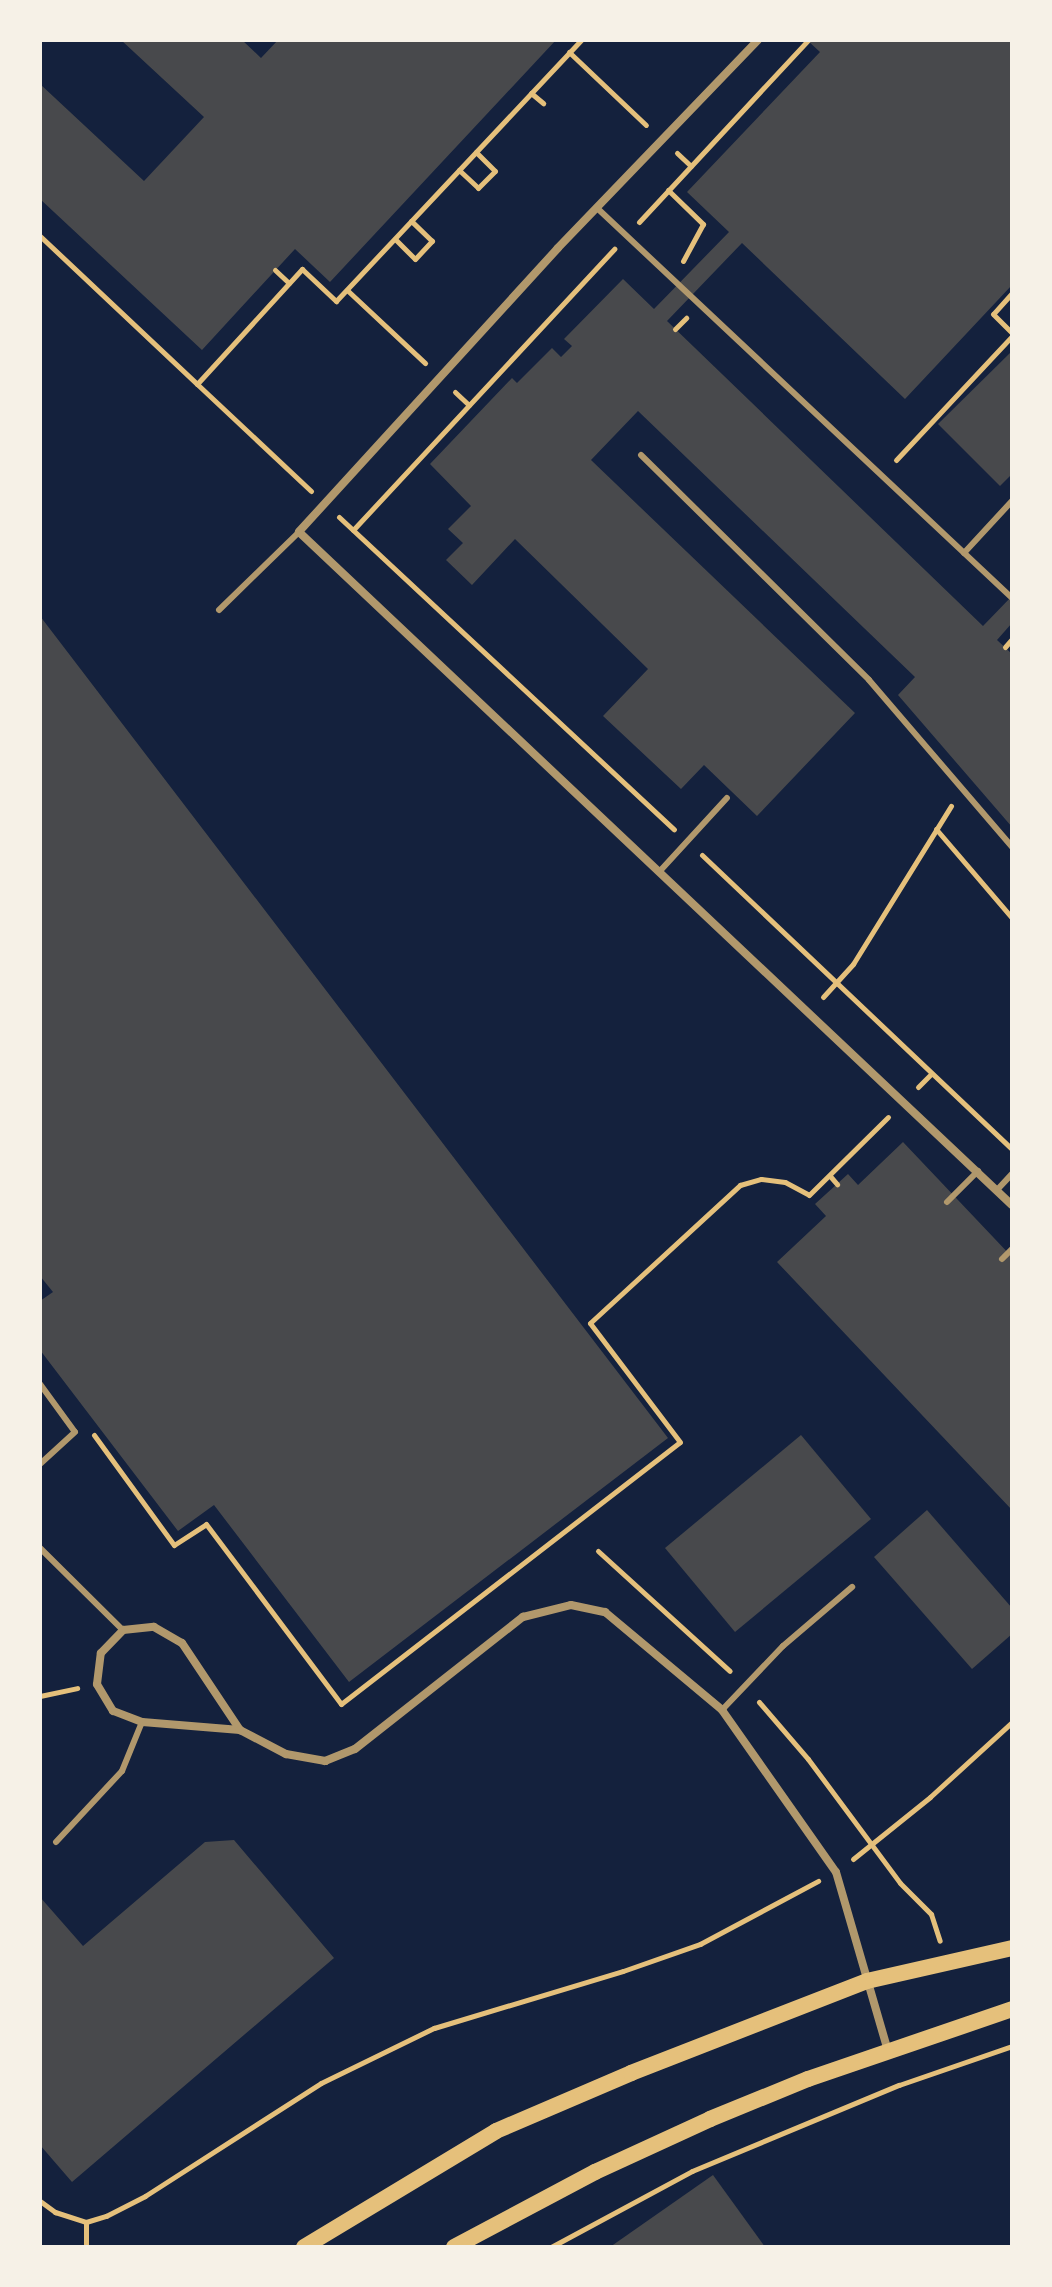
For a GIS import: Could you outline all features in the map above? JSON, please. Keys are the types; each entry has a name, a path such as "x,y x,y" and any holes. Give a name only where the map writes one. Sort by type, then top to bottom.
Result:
{"main road":[{"path":"304,2247 496,2131 701,2044 867,1981 1012,1948"},
{"path":"454,2247 595,2172 710,2119 888,2051 1012,2009"}],"street":[{"path":"758,40 597,208 299,532 1012,1205"},
{"path":"240,1730 182,1643 154,1627 123,1630 101,1653 97,1684 113,1711 142,1722 240,1730 286,1754 325,1761 355,1749 523,1617 571,1605 605,1612 722,1710 836,1872 888,2051"}],"lane":[{"path":"597,208 1012,598"},
{"path":"641,455 869,680 1012,847"},
{"path":"964,553 1012,501"},
{"path":"219,610 299,532"},
{"path":"660,871 727,798"},
{"path":"947,1202 978,1171"},
{"path":"997,1190 1012,1174"},
{"path":"1002,1259 1012,1249"},
{"path":"40,1384 75,1432 40,1464"},
{"path":"40,1548 123,1630"},
{"path":"722,1710 783,1646 852,1587"},
{"path":"56,1842 122,1771 142,1722"}],"path":[{"path":"197,384 302,269 336,301 581,40"},
{"path":"353,530 808,40"},
{"path":"569,52 691,166"},
{"path":"531,93 543,103"},
{"path":"459,170 478,188 495,171 476,152"},
{"path":"668,190 703,224 673,279"},
{"path":"395,239 415,259 432,241 411,221"},
{"path":"40,236 324,504"},
{"path":"275,270 289,283"},
{"path":"347,290 469,405"},
{"path":"882,476 1012,334 993,314 1012,293"},
{"path":"1005,647 1012,639"},
{"path":"808,1012 853,964 961,789"},
{"path":"936,829 1012,918"},
{"path":"75,1432 86,1424 174,1545 206,1524 341,1704 680,1442 590,1323 740,1185 761,1179 785,1182 809,1195 904,1102"},
{"path":"830,1176 837,1184"},
{"path":"648,1411 654,1407"},
{"path":"598,1551 746,1686 808,1759 900,1883 931,1914 947,1962"},
{"path":"40,1696 97,1684"},
{"path":"40,2201 55,2212 86,2222 145,2196 321,2083 434,2028 623,1971 700,1944 836,1872 872,1845 1012,1722"},
{"path":"551,2247 692,2171 899,2085 1012,2046"},
{"path":"86,2222 86,2247"}],"building":[{"path":"121,40 242,40 261,58 278,40 556,40 330,282 295,249 202,350 40,199 40,84 144,181 204,117"},
{"path":"807,40 1012,40 1012,285 905,399 742,243 667,321 983,626 1012,596 1012,623 997,640 1012,654 1012,827 898,695 915,677 638,411 591,460 855,713 757,816 704,765 681,789 603,716 648,669 515,539 472,585 446,560 463,543 448,529 471,506 430,464 512,378 517,383 552,348 561,357 572,346 564,339 623,279 654,309 729,232 687,192 820,52"},
{"path":"1012,351 1012,474 1000,486 938,424"},
{"path":"40,616 668,1438 349,1682 214,1505 178,1531 40,1350 40,1301 53,1292 40,1276"},
{"path":"903,1142 1012,1257 1012,1510 777,1262 826,1216 815,1204 848,1174 858,1185"},
{"path":"801,1435 871,1519 735,1632 665,1548"},
{"path":"927,1510 1012,1608 1012,1634 972,1669 874,1557"},
{"path":"234,1840 334,1958 72,2182 40,2145 40,1897 83,1946 205,1842"},
{"path":"713,2175 765,2247 610,2247"}]}
